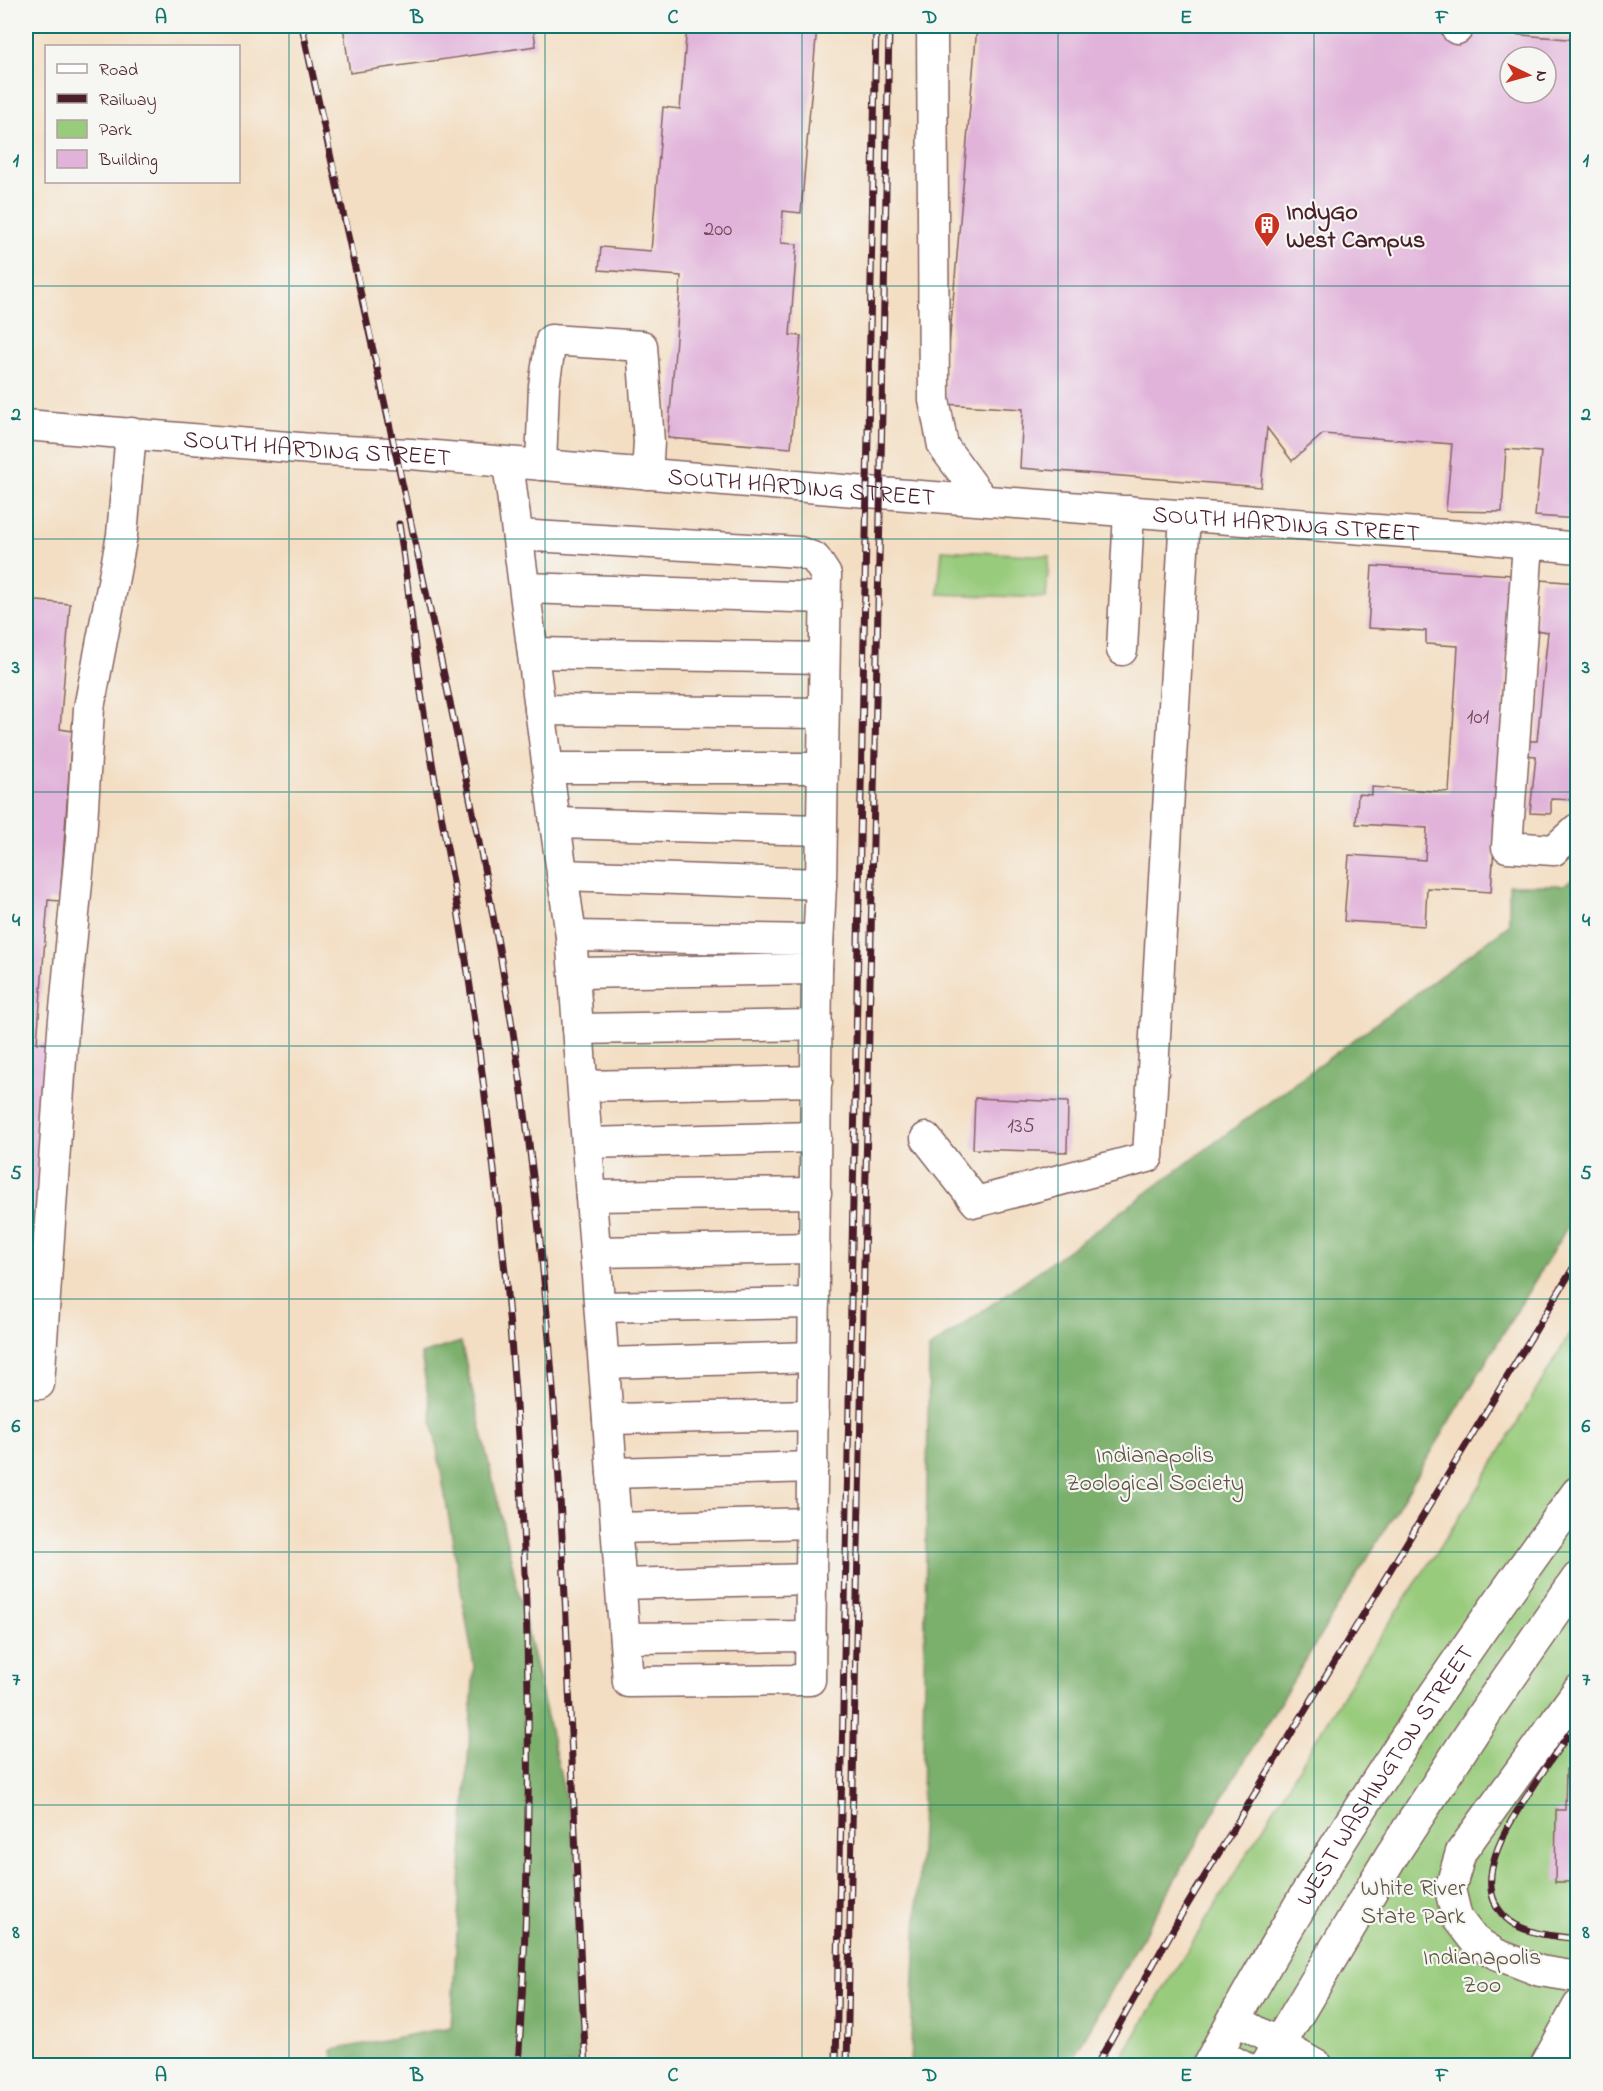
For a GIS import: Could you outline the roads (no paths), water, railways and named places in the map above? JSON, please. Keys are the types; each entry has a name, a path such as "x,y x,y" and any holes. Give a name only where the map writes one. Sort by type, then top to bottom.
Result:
{"main road":[{"name":"WEST WASHINGTON STREET","path":"1222,2061 1234,2019 1327,1862 1423,1713 1510,1585 1578,1493"},
{"name":"WEST WASHINGTON STREET","path":"1273,2054 1392,1856 1490,1705 1578,1579"}],"street":[{"path":"932,26 934,400 943,446 983,500"},
{"path":"541,465 544,386 551,340 642,346 649,442 647,474"},
{"name":"SOUTH HARDING STREET","path":"26,425 1185,515 1578,548"},
{"path":"32,1383 81,840 89,708 122,535 131,434"},
{"path":"508,463 575,973 628,1682 810,1680 818,940 821,884 825,575 815,558 799,552 518,535"},
{"path":"1122,650 1129,511"},
{"path":"926,1138 976,1202 1148,1157 1185,515"},
{"path":"1528,543 1507,847 1554,850 1574,824"},
{"path":"525,588 825,598"},
{"path":"533,653 824,658"},
{"path":"540,710 823,713"},
{"path":"548,768 822,768"},
{"path":"555,823 822,830"},
{"path":"562,875 821,884"},
{"path":"571,936 818,940"},
{"path":"575,973 818,969"},
{"path":"578,1029 817,1026"},
{"path":"583,1086 817,1081"},
{"path":"587,1143 816,1137"},
{"path":"591,1196 816,1193"},
{"path":"596,1251 815,1248"},
{"path":"600,1307 814,1303"},
{"path":"604,1363 814,1357"},
{"path":"608,1419 813,1415"},
{"path":"612,1473 813,1467"},
{"path":"616,1528 812,1523"},
{"path":"621,1584 811,1579"},
{"path":"625,1638 811,1636"},
{"path":"1578,1690 1461,1852 1450,1889 1457,1918 1474,1940 1496,1954 1540,1971 1578,1977"},
{"path":"1545,2066 1578,2006"},
{"path":"1234,2019 1273,2054 1318,2066"}],"railway":[{"path":"302,26 472,808 501,958 524,1109 534,1185 554,1404 586,2066"},
{"path":"836,2066 876,26"},
{"path":"847,2066 889,26"},
{"path":"399,524 424,712 482,1069 501,1231 513,1371 520,1470 528,1668 527,1867 518,2066"},
{"path":"1096,2066 1180,1917 1578,1260"},
{"path":"1578,1722 1513,1818 1496,1854 1491,1873 1491,1891 1498,1908 1511,1922 1535,1932 1578,1939"}],"place":[{"name":"IndyGo West Campus","path":"1267,248"}],"park label":[{"name":"Indianapolis Zoological Society","path":"1155,1468"},
{"name":"White River State Park","path":"1413,1901"},
{"name":"Indianapolis Zoo","path":"1482,1970"}]}
